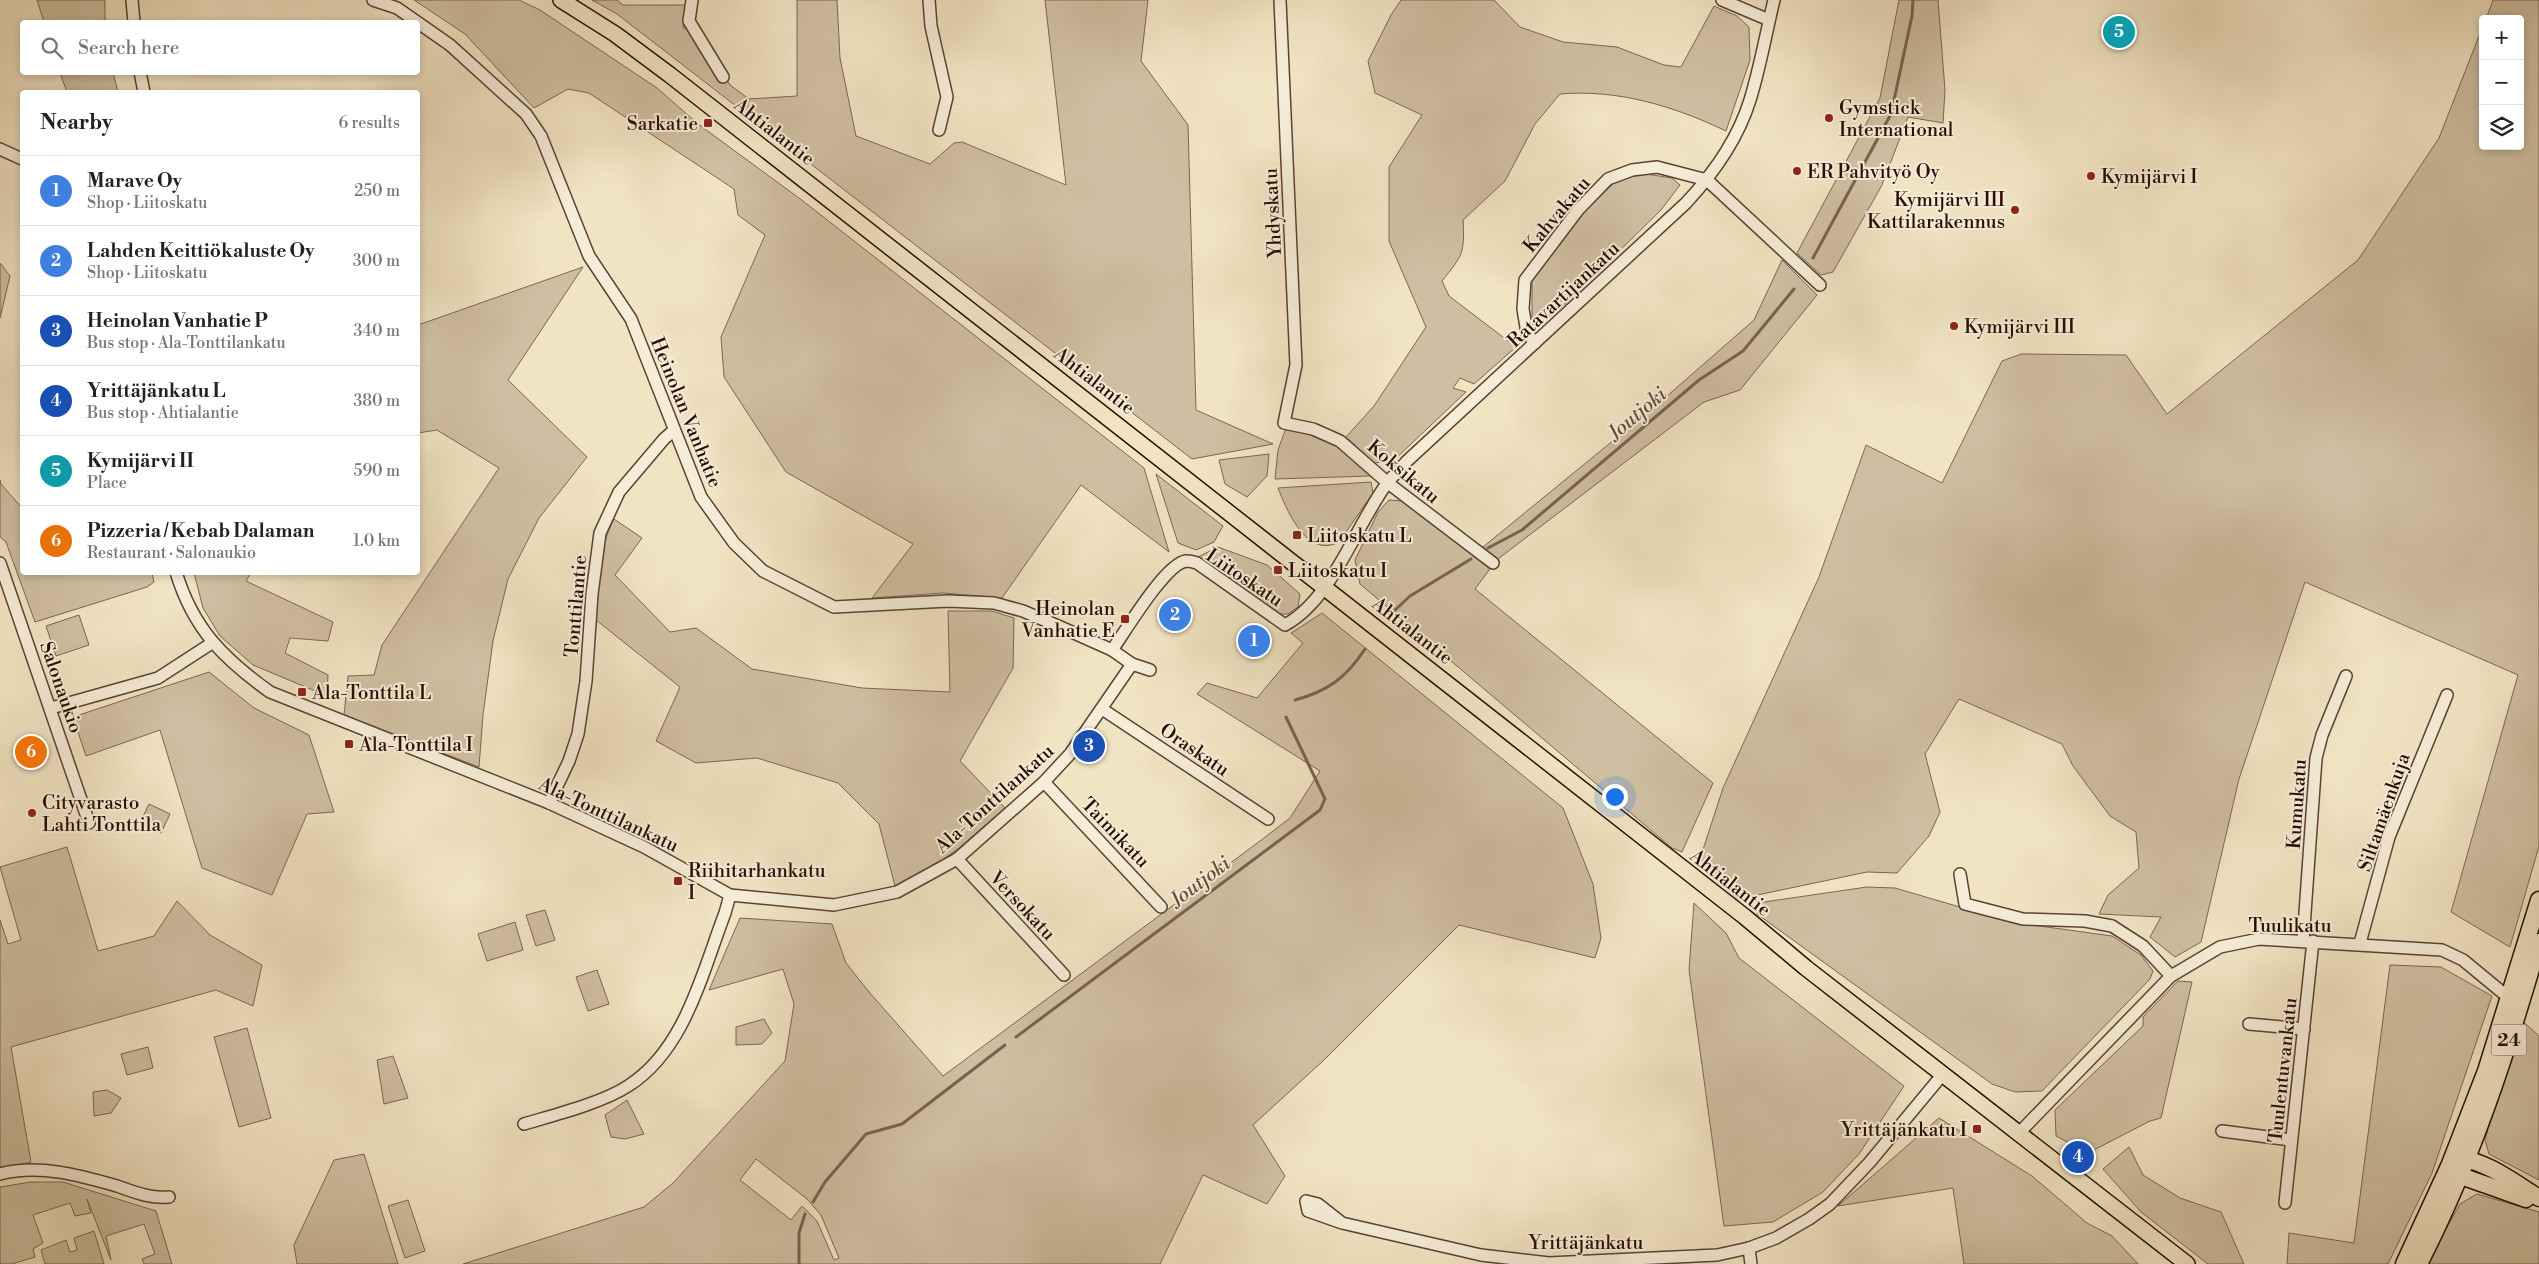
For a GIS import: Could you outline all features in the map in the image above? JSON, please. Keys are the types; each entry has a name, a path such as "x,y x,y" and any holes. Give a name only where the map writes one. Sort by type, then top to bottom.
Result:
{"highway":[{"name":"24","path":"2419,1264 2455,1170 2539,900"},
{"name":"24","path":"2468,1159 2494,1086 2539,942"},
{"path":"2539,1198 2497,1173 2468,1159 2456,1160 2455,1170 2539,1205"},
{"name":"24","path":"2404,1264 2455,1170"}],"main road":[{"name":"Ahtialantie","path":"561,0 615,34 677,80 1324,585 1806,968 2187,1264"}],"street":[{"path":"132,0 134,20"},
{"name":"Heinolan Vanhatie","path":"373,0 397,8 415,20"},
{"path":"692,0 689,21 723,77"},
{"path":"929,0 931,26 947,97 939,130"},
{"name":"Yhdyskatu","path":"1280,0 1296,366 1284,423"},
{"path":"1722,0 1770,20"},
{"name":"Ratavartijankatu","path":"1324,585 1388,483 1406,462 1686,203 1708,180 1729,148 1750,102 1774,0"},
{"name":"Heinolan Vanhatie","path":"420,23 442,38 526,114 541,136 589,256 631,319 673,431 701,497 734,543 763,571 834,607 948,601 994,603 1023,611 1112,650 1132,664 1150,670"},
{"path":"141,75 144,90"},
{"path":"0,149 20,158"},
{"name":"Kahvakatu","path":"1535,343 1526,333 1523,309 1525,280 1578,210 1608,179 1632,170 1657,167 1708,180 1820,285"},
{"name":"Koksikatu","path":"1284,423 1313,429 1340,440 1388,483 1493,563"},
{"name":"Tonttilantie","path":"549,803 570,761 578,734 586,681 592,594 600,533 619,492 664,438 673,431"},
{"name":"Liitoskatu","path":"1112,650 1159,581 1176,565 1186,561 1197,562 1285,625 1296,619 1315,601 1324,585"},
{"name":"Salonaukio","path":"0,563 89,823"},
{"name":"Ala-Tonttilankatu","path":"177,575 193,612 212,643 234,666 270,692 549,803 644,847 730,895 834,905 897,892 957,859 1044,782 1070,754 1132,664"},
{"path":"51,708 158,678 212,643"},
{"name":"Kumukatu","path":"2308,941 2316,758 2322,736 2346,676"},
{"name":"Siltamäenkuja","path":"2360,943 2389,838 2447,694"},
{"name":"Oraskatu","path":"1102,709 1268,819"},
{"name":"Taimikatu","path":"1044,782 1161,907"},
{"name":"Versokatu","path":"957,859 1064,975"},
{"path":"1960,874 1966,904 2023,919 2085,921 2112,926 2143,946 2170,976"},
{"path":"524,1124 614,1094 628,1086 655,1065 670,1047 682,1024 725,913 730,895"},
{"name":"Tuulikatu","path":"2018,1134 2170,976 2220,947 2259,939 2360,943 2442,950 2452,952 2503,993"},
{"name":"Tuulentuvankatu","path":"2285,1203 2304,1029 2308,941"},
{"path":"2249,1024 2304,1029"},
{"name":"Yrittäjänkatu","path":"1342,1223 1481,1255 1549,1264 1692,1258 1749,1248 1776,1238 1809,1219 1830,1204 1869,1163 1943,1074"},
{"path":"2222,1131 2292,1140"},
{"path":"0,1174 39,1169 108,1184 158,1199 169,1197"},
{"path":"1749,1248 1751,1264"}],"shaded area":[{"path":"37,0 105,0 105,20 43,20"},
{"path":"414,0 519,0 540,10 657,88 698,124 803,201 1144,468 1169,552 1081,485 1002,598 943,593 872,598 913,544 786,472 724,377 721,337 765,235 738,215 734,189 589,93 568,89 534,108 465,34"},
{"path":"592,0 617,0 623,5 687,5 683,28 693,29 730,85 749,99 797,96 797,0 837,0 840,58 856,136 930,164 954,143 962,142 1066,185 1045,0 1148,0 1141,61 1188,125 1196,410 1273,444 1192,459 617,14"},
{"path":"1401,0 1494,0 1520,27 1563,42 1617,47 1664,65 1681,67 1714,6 1737,16 1749,27 1750,60 1726,131 1686,114 1645,101 1603,94 1560,94 1535,124 1505,181 1463,220 1463,248 1461,254 1442,281 1449,296 1516,347 1474,384 1460,378 1453,388 1466,392 1393,461 1374,463 1346,437 1374,406 1426,327 1389,241 1389,167 1422,115 1375,93 1368,61 1391,15"},
{"path":"1899,0 1938,0 1945,90 1943,123 1908,117 1882,185 1833,272 1821,275 1797,253 1880,98"},
{"path":"2493,0 2539,0 2539,846 2510,947 2451,912 2518,675 2305,582 2239,779 2201,942 2175,957 2150,937 2161,917 2099,914 2108,895 2139,868 2136,832 2110,816 2073,766 2062,744 1959,699 1925,754 1940,812 1929,836 1897,873 1867,872 1738,899 1698,865 1723,788 1819,577 1866,445 1942,483 2002,361 2021,354 2126,355 2167,414 2358,260 2439,138 2479,36 2479,150 2524,150 2524,15 2487,15"},
{"path":"61,75 114,75 117,90 66,90"},
{"path":"1640,173 1672,178 1680,185 1661,210 1562,307 1537,324 1532,317 1532,280 1581,215 1614,183"},
{"path":"1782,260 1817,295 1740,390 1704,402 1498,559 1483,547 1658,404 1754,320"},
{"path":"0,263 10,276 0,318"},
{"path":"583,267 508,380 587,457 539,518 508,579 493,641 483,715 479,767 344,715 348,676 374,675 382,645 499,468 437,430 420,433 420,324"},
{"path":"1286,428 1314,435 1339,446 1364,466 1370,476 1275,479 1278,450"},
{"path":"1269,454 1267,476 1247,497 1225,484 1219,460"},
{"path":"1156,474 1223,526 1214,542 1196,550 1178,543"},
{"path":"0,480 1,484 20,506 20,575 152,575 154,582 147,587 35,622 6,542 0,537"},
{"path":"1371,482 1373,493 1339,542 1328,546 1317,544 1300,530 1287,509 1278,488"},
{"path":"1389,500 1403,501 1490,569 1475,589 1713,783 1682,852 1672,848 1360,584 1355,560 1378,512"},
{"path":"614,519 642,538 615,575 670,632 696,628 752,669 862,688 950,692 948,611 992,611 1014,618 1013,668 960,761 1005,808 959,848 933,867 895,886 879,824 838,783 757,758 696,763 656,741 680,687 596,620 598,581 602,555"},
{"path":"1218,547 1267,565 1300,594 1298,607 1288,614 1277,614 1198,557"},
{"path":"195,575 250,575 246,581 333,622 328,641 290,638 285,653 328,675 327,696 253,665 220,636 203,608"},
{"path":"1322,613 1563,808 1593,884 1601,938 1595,958 1459,925 1324,1060 1253,1125 1285,1176 1267,1204 1203,1175 1160,1264 463,1264 644,1207 673,1183 785,1061 794,1004 783,969 709,990 740,918 832,924 846,963 943,1076 1260,841 1290,818 1320,771 1197,694 1207,683 1257,698 1303,643 1291,633","holes":["756,1159 807,1199 821,1215 839,1258 834,1260 817,1221 802,1206 791,1220 740,1180"]},
{"path":"79,615 89,645 56,656 46,626"},
{"path":"209,672 254,708 309,735 334,812 307,814 272,895 202,868 160,730 86,756 73,717"},
{"path":"149,804 170,814 161,833 140,823"},
{"path":"67,847 98,951 154,936 177,901 210,935 262,965 253,1006 216,990 11,1047 31,1162 0,1169 0,920 8,944 21,940 0,867"},
{"path":"1867,887 1895,888 2011,922 2112,936 2141,955 2153,971 2150,979 2042,1091 2015,1092 1992,1084 1757,914 1757,903"},
{"path":"1694,903 1726,933 1739,958 1904,1086 1859,1154 1823,1192 1773,1222 1724,1226 1689,970"},
{"path":"545,910 555,940 536,946 526,915"},
{"path":"515,922 523,950 487,961 478,934"},
{"path":"2390,965 2441,967 2492,996 2432,1173 2388,1264 2287,1264 2289,1233 2354,1243"},
{"path":"597,970 609,1004 588,1011 576,977"},
{"path":"2178,981 2192,982 2161,1118 2150,1121 2088,1153 2056,1136 2055,1110 2143,1026 2143,1017"},
{"path":"2519,1018 2539,1036 2539,1180 2489,1154 2485,1140"},
{"path":"764,1019 772,1033 762,1044 736,1045 736,1027"},
{"path":"247,1028 271,1118 239,1127 214,1037"},
{"path":"148,1047 153,1068 127,1075 121,1054"},
{"path":"393,1056 408,1098 384,1104 377,1060"},
{"path":"107,1090 121,1098 111,1113 94,1116 93,1092"},
{"path":"627,1100 644,1134 625,1139 611,1137 605,1115"},
{"path":"1939,1118 2032,1176 2087,1223 2112,1236 2138,1264 1964,1264 1953,1188 1838,1206"},
{"path":"2129,1147 2143,1175 2180,1198 2221,1212 2244,1264 2208,1264 2141,1212 2103,1169"},
{"path":"364,1154 398,1264 297,1264 294,1245 334,1160"},
{"path":"31,1182 63,1182 156,1211 172,1264 144,1264 142,1259 155,1254 144,1224 106,1236 111,1260 87,1199 91,1213 75,1216 70,1203 33,1215 43,1243 33,1249 35,1257 12,1264 0,1264 0,1187"},
{"path":"2477,1194 2539,1212 2539,1264 2426,1264 2460,1204"},
{"path":"408,1200 425,1251 405,1258 388,1206"},
{"path":"94,1231 104,1264 45,1264 41,1250 66,1240 70,1252 77,1250 74,1238"}],"waterway":[{"name":"Joutjoki","path":"1813,258 1891,114 1912,16 1913,0"},
{"name":"Joutjoki","path":"1488,548 1522,530 1699,380 1743,351 1794,289"},
{"name":"Joutjoki","path":"1393,612 1410,596 1471,559"},
{"name":"Joutjoki","path":"1295,700 1327,688 1351,668 1365,649"},
{"name":"Joutjoki","path":"1016,1037 1320,810 1325,799 1286,717"},
{"name":"Joutjoki","path":"813,1202 825,1182 866,1134 902,1124 1005,1045"},
{"name":"Joutjoki","path":"799,1264 799,1233 805,1214"}],"place":[{"name":"Kymijärvi II","path":"2119,32"},
{"name":"Gymstick International","path":"1829,118"},
{"name":"Sarkatie","path":"708,123"},
{"name":"ER Pahvityö Oy","path":"1797,171"},
{"name":"Kymijärvi I","path":"2091,176"},
{"name":"Kymijärvi III Kattilarakennus","path":"2015,210"},
{"name":"Kymijärvi III","path":"1954,326"},
{"name":"Liitoskatu L","path":"1297,535"},
{"name":"Liitoskatu I","path":"1278,570"},
{"name":"Lahden Keittiökaluste Oy","path":"1175,615"},
{"name":"Heinolan Vanhatie E","path":"1125,619"},
{"name":"Marave Oy","path":"1254,641"},
{"name":"Ala-Tonttila L","path":"302,692"},
{"name":"Ala-Tonttila I","path":"349,744"},
{"name":"Heinolan Vanhatie P","path":"1089,746"},
{"name":"Pizzeria / Kebab Dalaman","path":"31,752"},
{"name":"Cityvarasto Lahti Tonttila","path":"32,813"},
{"name":"Riihitarhankatu I","path":"678,881"},
{"name":"Yrittäjänkatu I","path":"1977,1129"},
{"name":"Yrittäjänkatu L","path":"2078,1157"}]}
